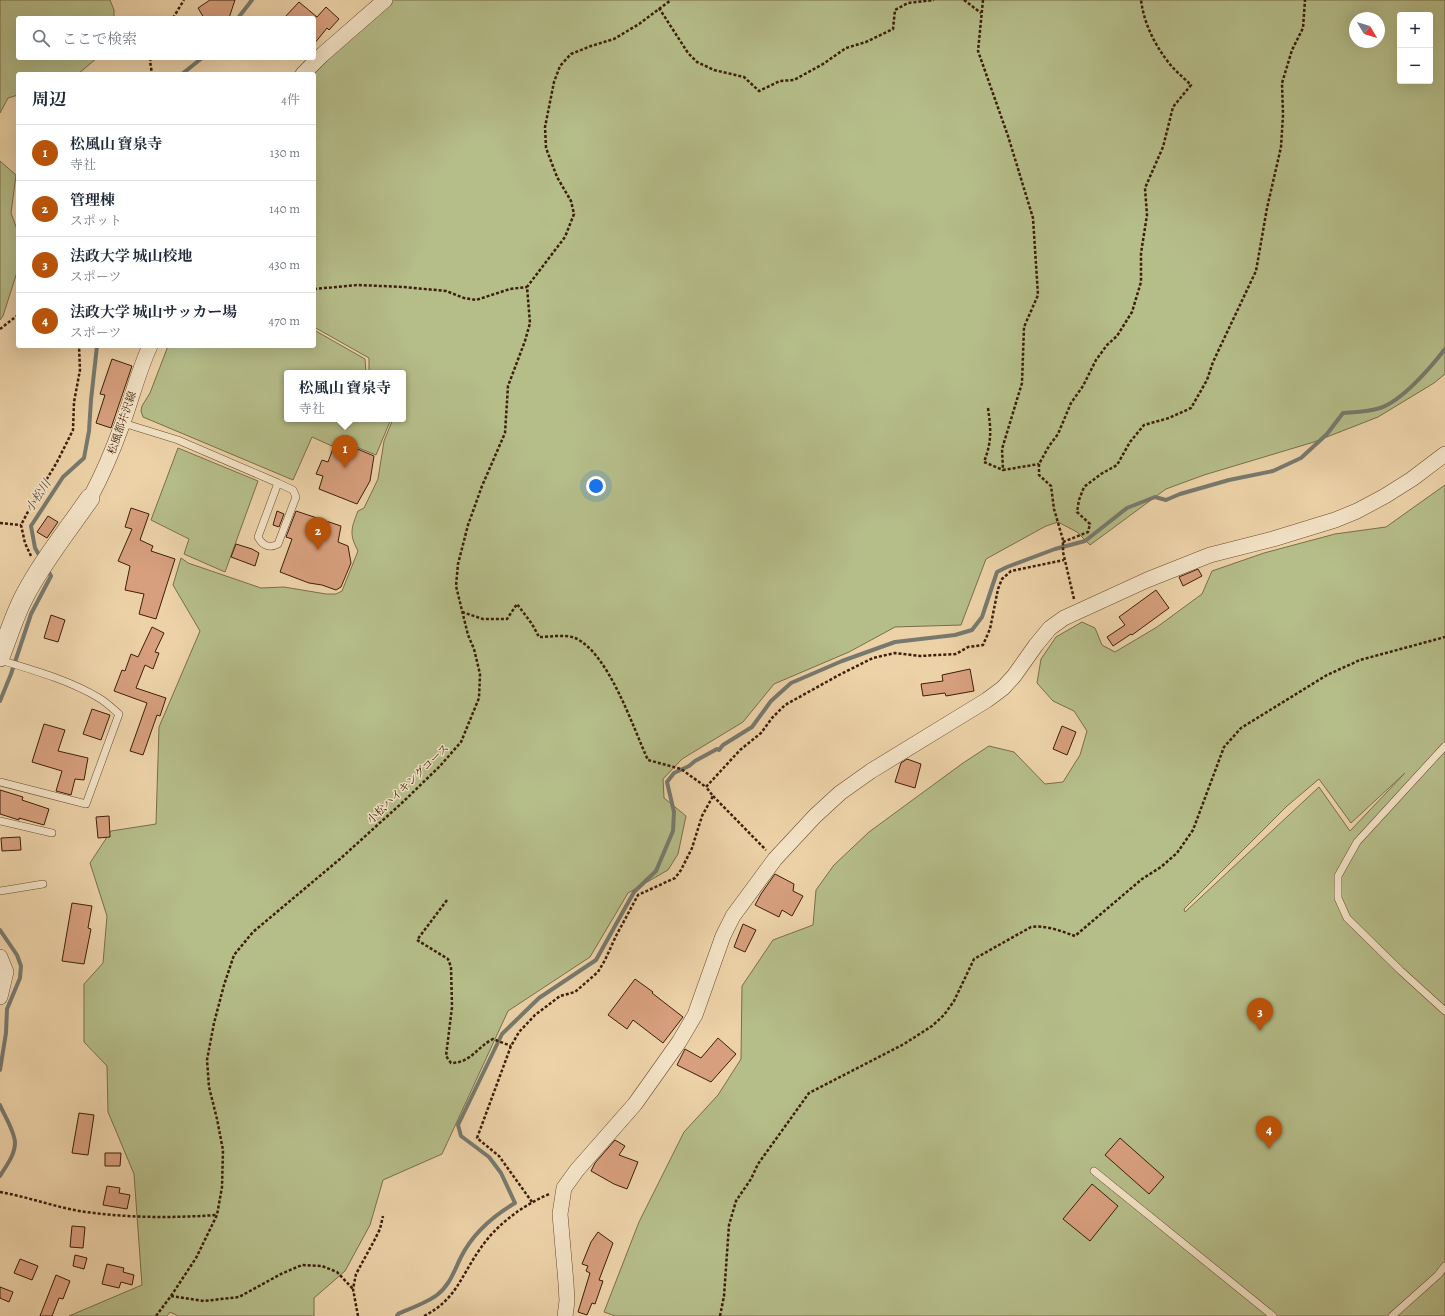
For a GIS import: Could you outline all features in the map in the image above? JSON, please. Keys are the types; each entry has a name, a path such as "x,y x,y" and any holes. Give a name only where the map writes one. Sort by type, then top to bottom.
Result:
{"street":[{"path":"305,72 322,55 385,0"},
{"name":"松風都井沢線","path":"90,498 110,459 141,365 149,348"},
{"path":"565,1316 567,1300 560,1214 564,1188 577,1170 635,1104 679,1042 695,1015 723,936 733,916 775,859 815,816 840,793 871,771 987,700 1003,688 1014,676 1050,628 1064,618 1077,611 1210,555 1273,539 1352,513 1405,483 1445,454"},
{"path":"4,660 16,614 24,597 39,572 90,498"},
{"path":"0,957 6,972 0,997"}],"lane":[{"path":"123,423 178,440 278,483 293,490 296,497 278,544 271,546 264,545 258,537 278,483"},
{"path":"0,660 4,660 68,683 100,698 119,714 86,804 0,782"},
{"path":"1445,746 1357,842 1346,859 1338,876 1338,898 1347,918 1401,971 1445,1011"},
{"path":"0,821 52,833"},
{"path":"0,891 43,884"},
{"path":"1094,1171 1273,1316"},
{"path":"1392,1316 1438,1275 1445,1266"}],"path":[{"path":"174,16 184,0"},
{"path":"316,289 358,285 404,287 446,291 464,298 476,300 510,289 527,287 565,237 574,214 571,201 557,177 546,148 545,127 554,82 560,66 571,54 614,39 639,24 671,0"},
{"path":"659,8 688,53 697,62 714,70 744,77 759,91 780,81 794,80 823,64 846,48 866,42 892,29 895,10 908,3 934,0"},
{"path":"964,0 982,14"},
{"path":"983,0 978,51 1008,136 1033,218 1038,295 1024,327 1022,383 1002,449 1003,470"},
{"path":"1077,611 1064,560 1063,541 1050,486 1039,475 1039,464 1058,434 1071,403 1083,386 1096,360 1107,345 1117,336 1132,312 1141,282 1141,253 1147,215 1146,188 1163,147 1173,107 1191,85 1169,64 1150,35 1141,0"},
{"path":"1063,541 1088,532 1090,524 1078,512 1079,500 1084,487 1101,474 1117,465 1130,442 1144,425 1169,418 1191,408 1207,380 1213,362 1256,271 1267,208 1281,147 1283,115 1282,83 1292,50 1303,28 1305,0"},
{"path":"150,60 152,72"},
{"name":"小松ハイキングコース","path":"156,1316 196,1258 217,1215 222,1187 223,1150 209,1087 207,1060 214,1023 224,985 234,956 253,932 340,859 440,766 461,742 479,698 480,674 456,586 458,564 468,525 482,486 505,433 508,386 525,341 530,323 527,287"},
{"path":"0,329 16,317"},
{"path":"39,572 25,543 22,525 73,430 74,402 80,370 79,348"},
{"path":"988,408 991,428 990,446 984,462 1003,470 1039,464"},
{"path":"0,523 22,525"},
{"path":"706,787 740,750 761,733 772,718 785,705 839,675 873,658 895,653 920,656 956,654 968,647 983,645 990,629 998,589 1002,579 1011,571 1064,560"},
{"path":"462,612 483,619 507,619 517,604 532,624 539,637 559,636 574,638 585,643 600,661 613,682 648,760 681,769 706,787 712,796 775,859"},
{"path":"720,1316 724,1296 729,1226 736,1201 751,1179 758,1164 809,1093 904,1044 932,1026 944,1015 954,1001 974,959 1031,927 1040,926 1056,929 1075,936 1142,879 1161,867 1177,853 1193,830 1224,747 1241,728 1327,675 1360,660 1445,637"},
{"path":"532,1202 499,1156 477,1138 511,1046 518,1032 535,1015 560,996 575,992 598,972 638,895 675,878 681,870 692,848 702,816 712,796"},
{"path":"447,900 417,940 448,959 451,967 452,1007 446,1056 451,1063 460,1063 469,1058 487,1042 493,1039 511,1046"},
{"path":"424,1316 432,1312 450,1298 480,1249 500,1224 532,1202 564,1188"},
{"path":"0,1192 84,1212 130,1217 217,1215"},
{"path":"358,1316 353,1289 356,1274 380,1229 383,1216"},
{"path":"171,1296 204,1302 239,1297 281,1274 302,1265 322,1266 337,1272 353,1289"}],"green space":[{"path":"0,0 110,0 114,10 114,16 16,16 16,60 95,60 80,72 16,72 16,96 8,98 0,113"},
{"path":"393,0 1445,0 1445,374 1434,383 1378,417 1314,442 1204,475 1166,489 1090,545 1077,532 1058,522 1046,526 986,559 961,625 895,627 849,652 774,684 743,722 682,759 663,779 664,798 686,816 678,854 668,870 628,893 590,957 508,1011 442,1154 383,1180 370,1225 345,1271 314,1298 314,1316 178,1316 170,1312 167,1316 69,1316 142,1285 134,1174 108,1112 107,1066 84,1042 84,984 103,963 107,916 90,863 111,831 156,824 159,727 200,631 173,585 181,558 188,563 261,588 284,587 326,594 336,594 342,591 358,551 352,536 353,527 358,511 364,508 378,479 384,441 392,422 406,422 406,370 369,370 369,358 316,328 316,72 315,72 325,60"},
{"path":"0,161 16,175 11,213 16,227 16,275 3,316 0,320"},
{"path":"316,331 365,359 366,370 284,370 284,422 390,422 376,455 337,439 332,446 312,437 293,480 143,417 141,411 142,406 150,393 167,348 316,348"},
{"path":"178,448 258,481 225,572 184,554 189,539 151,520"},
{"path":"1445,485 1445,1316 615,1316 604,1312 639,1222 684,1132 718,1095 741,1059 742,986 773,940 813,925 816,890 834,865 869,832 963,763 989,746 1014,752 1045,784 1063,782 1080,755 1087,731 1074,711 1053,701 1037,683 1041,659 1056,637 1082,622 1095,628 1102,645 1115,652 1157,627 1202,594 1212,571 1264,553 1335,534 1386,527","holes":["1405,773 1350,831 1319,787 1185,912 1184,909 1287,806 1319,779 1351,823"]}],"building":[{"path":"210,0 235,0 230,16 203,16 198,8"},
{"path":"299,2 316,16 286,16"},
{"path":"326,7 339,19 329,30 327,28 316,42 316,16 317,17"},
{"path":"112,359 132,366 111,428 96,423 105,395 100,394"},
{"path":"341,442 374,456 370,481 357,504 319,489 323,476 316,474 322,460 328,462 335,443"},
{"path":"131,508 149,514 140,540 153,546 151,551 175,559 156,619 139,614 144,594 125,590 130,566 118,561 132,529 125,527"},
{"path":"277,511 284,514 279,527 273,525"},
{"path":"296,511 341,526 338,542 348,546 351,563 341,587 336,590 322,585 309,583 280,572 292,539 286,537"},
{"path":"48,516 58,522 47,538 37,532"},
{"path":"236,544 259,553 255,566 231,557"},
{"path":"1198,569 1202,576 1183,586 1179,577"},
{"path":"1156,590 1169,608 1132,635 1131,634 1113,646 1107,637 1125,625 1119,617"},
{"path":"51,615 65,620 58,642 44,638"},
{"path":"152,627 164,633 155,652 159,653 153,669 145,665 136,688 166,698 160,716 157,715 143,755 130,751 147,703 114,691 122,670 125,671 131,654 138,657"},
{"path":"970,669 974,691 946,696 945,693 923,696 921,684 943,681 942,675"},
{"path":"92,709 110,715 101,740 83,734"},
{"path":"44,724 65,730 58,751 88,758 84,780 75,779 71,795 56,791 62,771 32,762"},
{"path":"1062,726 1076,732 1067,755 1053,749"},
{"path":"907,759 921,764 915,788 895,782 901,763"},
{"path":"0,790 23,797 22,800 49,809 44,825 19,818 19,820 0,814"},
{"path":"109,816 110,837 98,838 96,817"},
{"path":"20,837 21,850 2,851 1,838"},
{"path":"775,874 794,884 793,891 803,896 792,916 782,910 779,917 755,905"},
{"path":"72,903 92,906 88,928 91,929 84,964 62,961"},
{"path":"743,924 756,930 745,952 734,947"},
{"path":"635,979 683,1017 663,1043 633,1020 627,1029 608,1015"},
{"path":"718,1038 736,1054 711,1082 677,1065 685,1049 701,1058"},
{"path":"79,1113 94,1115 88,1155 72,1153"},
{"path":"1120,1138 1164,1177 1149,1194 1105,1155"},
{"path":"615,1140 625,1146 619,1155 638,1162 627,1189 614,1184 591,1171 595,1163"},
{"path":"105,1153 121,1153 120,1166 105,1166"},
{"path":"1092,1184 1118,1206 1090,1241 1063,1219"},
{"path":"107,1186 120,1188 119,1193 130,1195 127,1209 103,1205"},
{"path":"72,1226 85,1227 83,1248 70,1247"},
{"path":"598,1232 613,1243 599,1280 603,1281 595,1304 592,1303 587,1315 578,1312 590,1273 586,1271 588,1266 582,1264 591,1242"},
{"path":"75,1255 87,1258 84,1269 73,1266"},
{"path":"20,1259 38,1266 32,1280 14,1273"},
{"path":"107,1264 124,1268 123,1272 134,1275 132,1285 121,1282 119,1288 102,1284"},
{"path":"56,1275 70,1281 63,1299 59,1298 52,1316 40,1316"},
{"path":"0,1287 13,1292 9,1302 0,1298"}],"waterway":[{"name":"小松川","path":"240,16 252,0"},
{"name":"小松川","path":"184,72 200,60"},
{"name":"小松川","path":"41,558 35,548 31,526 63,477 84,458 89,431 97,348"},
{"path":"397,1316 398,1314 437,1295 451,1278 471,1240 491,1219 515,1203 501,1173 489,1157 461,1136 458,1125 502,1034 539,998 596,960 634,892 656,871 673,831 674,812 667,782 674,773 717,749 719,750 723,745 752,727 771,701 791,683 842,661 895,642 955,635 972,630 982,617 997,572 1055,549 1085,541 1127,508 1155,497 1166,500 1180,494 1229,480 1273,471 1301,458 1327,434 1343,413 1362,412 1380,408 1389,404 1407,391 1416,383 1445,349"},
{"name":"小松川","path":"0,701 11,674 31,614 51,576 47,569"},
{"name":"小松川","path":"0,930 17,955 21,966 20,978 7,1009 6,1033 0,1070"},
{"name":"小松川","path":"0,1105 15,1139 15,1147 12,1156 0,1176"}],"place":[{"name":"松風山 寶泉寺","path":"345,468"},
{"name":"管理棟","path":"318,550"},
{"name":"法政大学 城山校地","path":"1260,1031"},
{"name":"法政大学 城山サッカー場","path":"1269,1149"}]}
